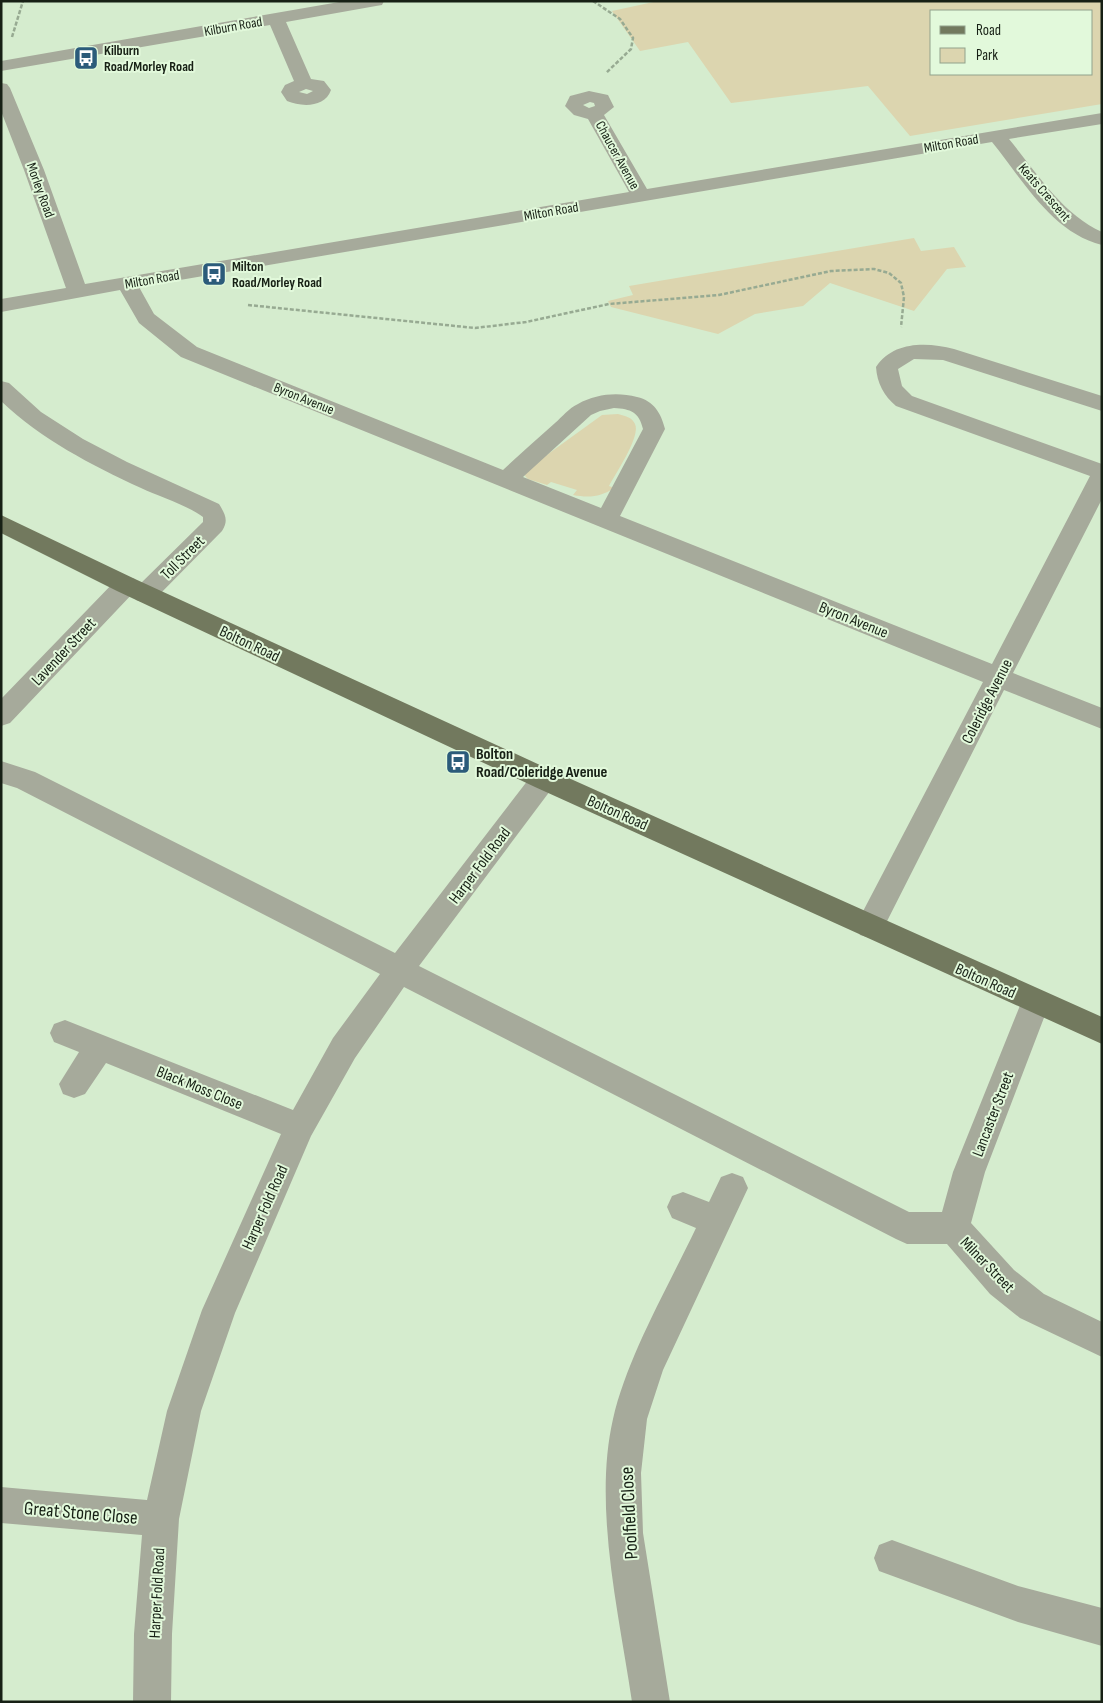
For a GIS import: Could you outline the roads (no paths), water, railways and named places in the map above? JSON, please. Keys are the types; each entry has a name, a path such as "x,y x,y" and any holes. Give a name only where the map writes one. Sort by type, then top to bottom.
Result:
{"main road":[{"name":"Bolton Road","path":"1,523 135,590 1102,1031"}],"street":[{"name":"Kilburn Road","path":"1,66 376,1"},
{"path":"276,18 304,83"},
{"name":"Morley Road","path":"1,88 34,170 78,293"},
{"name":"Chaucer Avenue","path":"594,105 641,196"},
{"name":"Milton Road","path":"1,306 126,283 1102,118"},
{"name":"Keats Crescent","path":"997,136 1064,218 1079,229 1102,239"},
{"name":"Byron Avenue","path":"126,283 146,318 189,352 1102,719"},
{"name":"Coleridge Avenue","path":"870,926 999,678 1102,474 904,401 894,394 887,376 887,368 893,360 904,354 916,351 946,354 1102,404"},
{"name":"Toll Street","path":"1,388 31,416 101,460 210,510 215,517 214,525 135,590"},
{"path":"506,480 583,410 593,404 611,400 630,402 649,414 654,422 654,429 607,519"},
{"name":"Lavender Street","path":"1,716 135,590"},
{"path":"1,772 26,780 907,1228 954,1228"},
{"name":"Harper Fold Road","path":"152,1702 153,1634 160,1519 184,1411 213,1329 300,1127 344,1048 400,969 544,778"},
{"name":"Lancaster Street","path":"954,1228 969,1172 1035,1002"},
{"name":"Black Moss Close","path":"65,1033 300,1127"},
{"path":"74,1084 100,1047"},
{"name":"Poolfield Close","path":"651,1702 625,1533 624,1473 630,1419 647,1366 732,1188"},
{"path":"683,1207 716,1221"},
{"name":"Milner Street","path":"954,1228 1002,1282 1032,1306 1102,1340"},
{"name":"Great Stone Close","path":"1,1505 160,1519"},
{"path":"892,1558 1018,1604 1102,1628"}],"place":[{"name":"Kilburn Road/Morley Road","path":"86,58"},
{"name":"Milton Road/Morley Road","path":"214,274"},
{"name":"Bolton Road/Coleridge Avenue","path":"458,762"}]}
